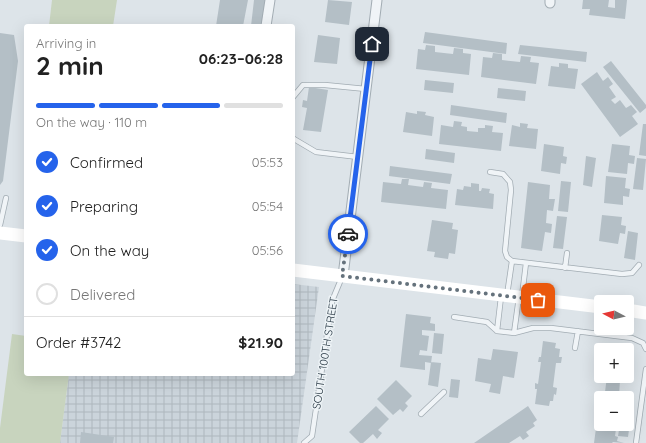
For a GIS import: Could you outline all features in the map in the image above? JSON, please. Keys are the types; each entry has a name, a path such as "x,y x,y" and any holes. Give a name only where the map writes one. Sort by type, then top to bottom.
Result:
{"street":[{"path":"266,24 270,0"},
{"name":"SOUTH 100TH STREET","path":"342,276 377,0"},
{"path":"0,233 24,236"},
{"path":"295,270 594,306"},
{"path":"634,311 646,313"}],"lane":[{"path":"295,95 303,85 325,84 366,89"},
{"path":"295,140 316,152 358,157"},
{"path":"490,172 503,174 510,182 511,190 505,251 507,257 512,261 622,274 632,272 639,265"},
{"path":"0,225 6,198"},
{"path":"565,268 567,253"},
{"path":"512,261 514,333"},
{"path":"497,332 526,263"},
{"name":"SOUTH 100TH STREET","path":"304,443 312,436 332,301 342,276"},
{"path":"454,317 487,322 497,332 514,333 533,328 551,328 632,338 644,343 646,349"},
{"path":"575,348 578,331"},
{"path":"636,443 646,369"},
{"path":"422,414 444,392"}],"shaded area":[{"path":"295,284 319,287 297,443 60,443 69,376 295,376"}],"green space":[{"path":"52,0 117,0 113,24 49,24"},
{"path":"12,334 24,336 24,376 69,376 60,443 0,443 0,428"}],"building":[{"path":"220,0 248,0 243,24 216,24"},
{"path":"254,0 265,0 262,24 251,24"},
{"path":"328,0 352,2 349,25 325,22"},
{"path":"583,0 609,0 608,7 615,8 615,0 627,0 625,19 589,15 590,9 582,9"},
{"path":"425,32 507,43 506,54 423,43"},
{"path":"0,33 14,35 18,61 3,181 0,185"},
{"path":"318,35 340,38 337,64 314,62"},
{"path":"426,45 435,46 435,52 453,54 454,48 463,49 463,53 471,54 469,75 416,69 418,49 425,50"},
{"path":"520,45 587,52 586,62 518,54"},
{"path":"493,53 502,54 502,60 520,62 521,56 531,57 530,62 539,63 536,84 481,77 483,57 492,58"},
{"path":"611,61 646,105 646,108 640,113 603,67"},
{"path":"559,63 568,64 568,68 578,69 575,89 548,86 551,66 559,67"},
{"path":"597,72 603,81 608,77 613,84 609,87 616,97 611,100 615,104 620,100 626,108 631,105 637,112 632,116 638,124 620,137 581,84"},
{"path":"425,80 454,83 453,93 424,90"},
{"path":"309,87 328,90 321,132 303,130 307,108 302,107 303,100 307,101"},
{"path":"498,88 526,91 525,101 497,98"},
{"path":"451,105 507,113 506,123 450,115"},
{"path":"417,111 426,112 425,115 434,117 432,136 403,132 406,112 417,114"},
{"path":"454,121 462,122 461,126 467,127 467,131 478,132 478,128 485,128 485,125 493,126 492,132 503,133 501,151 439,144 441,125 453,127"},
{"path":"520,123 528,124 527,128 538,129 536,149 509,146 512,125 520,127"},
{"path":"643,124 646,124 646,156 639,155"},
{"path":"544,144 564,147 563,156 567,157 566,164 561,163 560,174 541,171"},
{"path":"612,144 630,146 629,155 635,156 634,164 628,163 627,174 608,172"},
{"path":"426,149 455,153 454,163 425,159"},
{"path":"586,156 596,158 592,187 583,185"},
{"path":"637,158 646,159 643,190 633,189"},
{"path":"390,166 452,174 450,184 389,176"},
{"path":"606,176 626,178 625,188 630,189 629,197 623,196 623,205 604,203"},
{"path":"402,179 409,179 408,185 423,187 424,182 432,183 431,188 448,190 446,209 381,202 383,182 401,184"},
{"path":"561,181 571,182 568,212 558,211"},
{"path":"528,182 550,185 549,199 555,199 553,211 547,210 546,223 552,224 551,233 545,232 542,251 521,248"},
{"path":"471,183 479,184 479,191 481,191 482,188 490,189 489,193 494,194 493,209 455,205 457,189 463,190 464,186 471,187"},
{"path":"602,215 622,217 621,225 626,226 625,234 620,233 618,244 599,241"},
{"path":"557,216 567,217 563,249 553,248"},
{"path":"432,220 453,223 452,229 458,230 455,254 449,253 448,259 434,257 435,252 427,251"},
{"path":"628,231 638,233 635,260 624,258"},
{"path":"406,314 431,317 430,323 435,324 435,331 422,330 422,335 429,336 427,351 420,350 419,355 432,356 431,363 425,362 425,370 400,367"},
{"path":"434,333 444,334 442,354 432,353"},
{"path":"543,341 556,343 555,348 560,349 559,357 562,357 561,363 556,363 553,387 557,388 556,395 554,394 553,401 550,401 549,406 535,404 537,389 535,389 535,383 538,384 541,362 538,362 539,357 541,357"},
{"path":"493,349 518,352 514,378 503,376 500,394 489,392 491,384 475,381 478,358 491,360"},
{"path":"431,362 441,363 438,387 428,385"},
{"path":"451,379 460,380 458,398 449,397"},
{"path":"396,380 412,396 405,403 408,406 403,412 400,409 393,415 377,399"},
{"path":"606,383 620,383 619,391 605,391"},
{"path":"376,406 389,419 378,430 382,433 377,439 373,434 363,443 360,443 349,432"},
{"path":"528,406 537,420 533,423 535,426 526,432 529,436 523,440 520,436 509,443 474,443"},
{"path":"596,431 616,431 615,436 618,437 617,441 624,443 613,442 594,443"},
{"path":"619,431 629,431 628,437 618,436"},
{"path":"81,432 114,437 113,443 80,443"}],"way so far":[{"path":"348,234 342,276 538,300"}],"route":[{"path":"348,234 372,44"}]}
